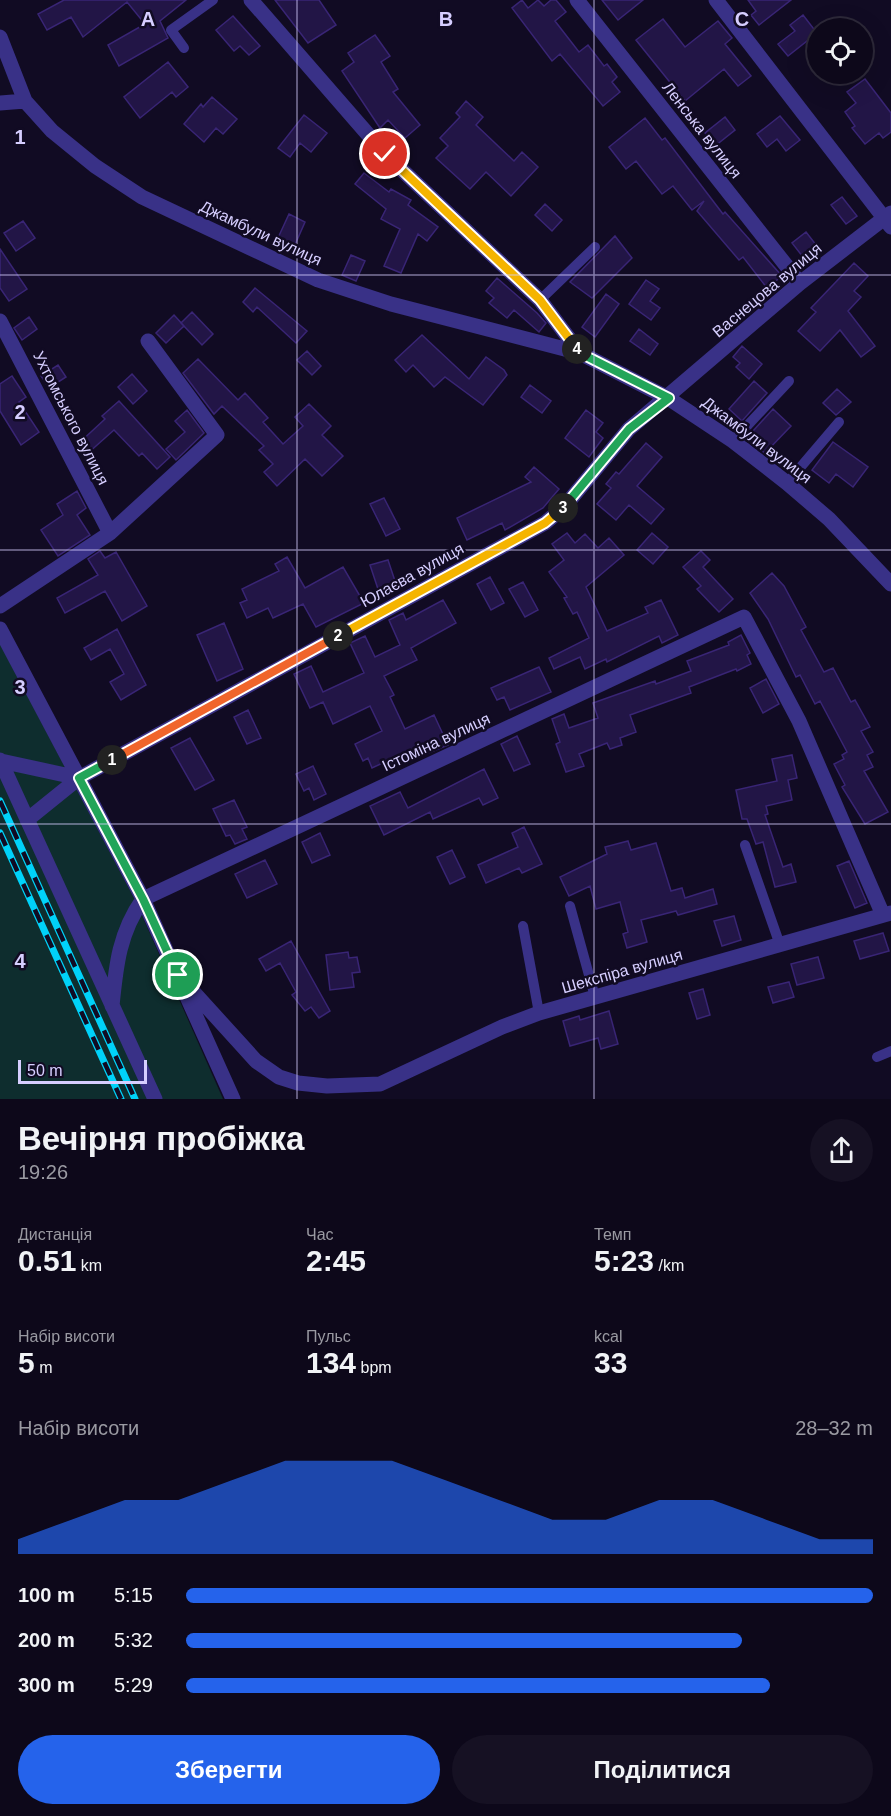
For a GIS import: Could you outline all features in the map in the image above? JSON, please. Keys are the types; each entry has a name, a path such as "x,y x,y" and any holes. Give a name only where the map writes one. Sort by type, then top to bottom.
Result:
{"street":[{"name":"Ленська вулиця","path":"577,0 800,283"},
{"path":"716,0 889,219"},
{"name":"Джамбули вулиця","path":"256,1 385,154 540,300 580,353"},
{"name":"Джамбули вулиця","path":"0,37 25,101 52,131 95,166 142,197 318,280 391,304 580,353 669,398 733,441 787,483 829,519 891,584"},
{"path":"0,103 25,101"},
{"name":"Васнецова вулиця","path":"669,398 800,283 889,219"},
{"name":"Ухтомського вулиця","path":"0,321 110,533"},
{"path":"0,606 110,533 217,435 148,341"},
{"name":"Юлаєва вулиця","path":"27,820 79,778 545,523 564,507 629,429 669,398"},
{"name":"Істоміна вулиця","path":"143,899 744,617"},
{"name":"Шекспіра вулиця","path":"379,1092 502,1027 539,1013 887,914 799,721 744,617"},
{"path":"0,629 143,899 232,1099"},
{"path":"0,761 79,778"},
{"path":"0,761 155,1099"},
{"path":"112,1006 117,955 123,935 143,899"},
{"path":"178,975 256,1061 279,1077 298,1083 379,1092"}],"lane":[{"path":"184,48 171,30 213,0"},
{"path":"540,300 595,247"},
{"path":"733,441 789,381"},
{"path":"787,483 839,422"},
{"path":"746,845 780,945"},
{"path":"570,906 595,997"},
{"path":"523,926 539,1013"},
{"path":"877,1057 891,1051"}],"green space":[{"path":"0,644 136,902 223,1099 0,1099"}],"building":[{"path":"64,0 186,0 160,21 168,38 119,66 108,45 145,24 127,2 83,37 71,17 47,30 38,14"},
{"path":"275,0 319,0 336,25 308,43"},
{"path":"522,0 528,8 538,0 544,6 551,0 556,0 566,12 555,21 579,52 588,45 604,66 607,64 617,77 612,82 620,92 603,106 560,54 552,61 512,8"},
{"path":"602,0 643,0 618,20"},
{"path":"748,0 791,0 759,25 751,15 756,11"},
{"path":"803,15 807,20 807,41 788,56 778,44 795,31 790,25"},
{"path":"233,16 260,46 249,55 240,46 234,51 216,30"},
{"path":"663,19 685,47 718,21 732,38 725,44 751,76 738,86 724,69 685,101 636,40"},
{"path":"375,35 390,56 381,62 398,89 393,92 420,125 405,138 388,120 380,128 342,71 354,62 348,53"},
{"path":"168,62 188,87 176,97 172,92 140,118 124,97"},
{"path":"858,84 869,84 891,113 891,132 883,138 879,133 865,144 852,128 855,126 845,112 856,103 847,92"},
{"path":"212,97 237,119 223,134 216,128 204,142 184,124 201,104 203,107"},
{"path":"466,101 483,117 476,125 514,161 522,152 538,167 511,196 486,172 470,189 436,158 448,146 440,138 460,117 456,113"},
{"path":"304,115 327,133 311,152 300,143 290,157 278,148"},
{"path":"780,116 800,140 786,151 777,139 767,147 757,134"},
{"path":"725,117 735,130 715,146 705,133"},
{"path":"645,118 662,140 665,138 723,214 725,212 782,276 767,288 743,257 739,260 697,211 704,201 692,210 673,186 662,194 636,161 626,169 609,147"},
{"path":"364,173 389,192 391,189 411,200 408,205 438,227 427,241 418,234 401,273 384,266 400,229 381,219 386,209 355,184"},
{"path":"842,197 857,216 846,224 831,205"},
{"path":"545,204 562,220 552,231 535,215"},
{"path":"289,214 305,222 294,247 277,240"},
{"path":"23,221 35,238 16,251 4,233"},
{"path":"806,232 817,246 803,257 792,243"},
{"path":"615,236 632,258 592,298 570,282"},
{"path":"0,249 27,289 9,301 0,288"},
{"path":"351,255 365,261 356,281 342,275"},
{"path":"854,263 868,276 854,291 861,297 848,311 875,346 861,357 840,330 820,351 798,331 816,312 811,308"},
{"path":"497,278 546,323 539,332 514,310 507,318 489,303 494,298 486,291"},
{"path":"646,280 659,289 650,301 660,308 651,320 629,304"},
{"path":"255,288 307,331 296,343 257,307 253,312 243,302"},
{"path":"606,294 619,304 595,337 582,327"},
{"path":"192,312 213,334 202,345 181,323"},
{"path":"174,315 184,326 166,343 156,333"},
{"path":"29,317 37,329 22,340 14,328"},
{"path":"639,329 658,344 650,355 630,341"},
{"path":"422,335 469,379 486,357 504,370 507,375 483,405 445,377 434,387 413,365 406,372 395,360"},
{"path":"742,346 762,364 749,379 736,367 740,363 733,357"},
{"path":"307,351 321,366 312,375 297,360"},
{"path":"198,359 238,400 245,393 268,418 263,422 283,444 303,426 295,417 309,404 331,426 322,435 343,456 322,476 305,459 277,486 264,472 273,464 259,450 264,446 222,406 214,414 183,373"},
{"path":"58,365 66,377 49,388 41,376"},
{"path":"132,374 147,391 133,404 118,387"},
{"path":"12,376 26,397 19,402 39,432 21,445 0,411 0,384"},
{"path":"754,381 767,393 742,421 729,409"},
{"path":"530,385 551,401 542,413 521,397"},
{"path":"837,389 851,402 836,415 823,403"},
{"path":"119,401 170,457 157,469 142,453 139,456 114,430 87,454 78,444 105,419 102,416"},
{"path":"773,409 791,426 765,453 754,445 760,438 753,431"},
{"path":"187,410 204,433 176,460 166,449 185,432 175,421"},
{"path":"586,410 603,423 596,432 603,438 589,457 565,438"},
{"path":"833,442 868,467 853,487 836,474 829,483 812,470"},
{"path":"646,443 662,457 637,486 664,509 651,524 629,505 616,520 597,504 611,488 606,484 616,472 619,474"},
{"path":"534,467 559,489 543,508 505,530 502,523 467,540 457,518 531,482 525,477"},
{"path":"77,491 86,508 77,515 90,535 58,556 41,530 63,515 57,504"},
{"path":"384,498 400,529 386,536 370,504"},
{"path":"567,533 575,543 585,534 598,548 609,538 624,555 586,587 607,631 648,613 645,607 661,600 678,635 662,643 659,636 607,662 606,659 585,669 580,657 554,669 549,658 589,638 577,612 573,614 564,598 567,597 549,572 564,560 552,544"},
{"path":"652,533 668,547 653,564 637,550"},
{"path":"100,551 105,558 116,552 147,606 122,621 105,591 65,613 57,598 98,575 88,559"},
{"path":"701,551 710,560 703,567 733,599 719,612 697,589 701,586 683,567"},
{"path":"287,557 305,588 343,567 364,603 316,627 303,604 273,618 268,608 247,618 240,603 247,600 242,589 279,571 275,564"},
{"path":"388,560 396,584 378,589 370,565"},
{"path":"772,573 784,586 806,627 801,630 824,672 833,668 851,702 855,700 870,727 861,731 873,752 867,755 873,767 864,771 888,812 865,824 842,787 845,785 834,764 844,759 842,755 847,752 820,701 815,704 800,675 796,677 768,619 750,593"},
{"path":"490,577 504,603 491,610 477,584"},
{"path":"523,582 538,610 525,617 509,589"},
{"path":"443,600 456,623 411,648 417,660 384,676 394,695 390,697 405,729 434,715 448,745 406,762 402,754 372,768 368,758 363,761 355,744 382,731 370,706 333,724 323,702 310,708 294,674 311,666 323,692 364,673 350,643 365,636 375,657 400,645 389,620 403,613 406,620"},
{"path":"224,623 243,669 217,681 197,635"},
{"path":"117,629 146,685 121,700 110,682 124,674 110,649 91,660 84,648"},
{"path":"741,635 750,653 747,655 751,664 689,687 691,693 630,715 636,732 620,738 622,745 610,749 607,743 579,754 584,766 566,772 556,744 560,742 552,719 564,714 569,728 598,718 593,703 691,671 687,661 729,645 728,642"},
{"path":"539,667 551,692 510,710 504,697 497,700 491,688"},
{"path":"766,679 779,704 763,713 750,688"},
{"path":"248,710 261,738 247,744 234,717"},
{"path":"517,736 530,764 514,771 501,744"},
{"path":"190,738 214,780 195,790 171,748"},
{"path":"792,755 797,778 788,780 792,800 766,806 768,814 765,815 783,867 791,864 796,882 775,887 763,842 756,844 747,819 742,819 736,790 777,781 772,759"},
{"path":"313,766 326,794 314,800 309,788 304,791 296,774"},
{"path":"484,769 498,798 483,805 479,798 433,819 430,812 384,835 370,806 400,792 408,808"},
{"path":"234,800 247,827 242,829 247,839 235,844 230,835 226,836 213,809"},
{"path":"524,827 542,864 522,873 519,868 486,883 478,865 518,847 512,833"},
{"path":"320,833 330,855 312,863 302,842"},
{"path":"628,841 631,850 656,843 671,891 682,888 685,898 713,889 717,904 678,915 676,911 641,920 647,942 627,948 623,934 628,932 620,902 596,909 590,886 569,896 560,877 607,854 605,847"},
{"path":"452,850 465,877 450,884 437,857"},
{"path":"265,860 277,884 247,898 235,874"},
{"path":"849,861 867,903 855,908 837,866"},
{"path":"734,916 741,940 722,946 714,921"},
{"path":"883,933 889,951 860,959 854,941"},
{"path":"291,941 330,1011 319,1018 311,1007 305,1011 292,995 296,992 280,963 266,971 259,959"},
{"path":"348,952 349,958 357,957 360,972 352,973 354,987 330,990 326,955"},
{"path":"818,957 824,978 797,985 791,964"},
{"path":"789,982 794,997 773,1003 768,987"},
{"path":"703,989 710,1015 697,1019 689,993"},
{"path":"609,1011 618,1044 601,1049 598,1038 570,1046 563,1021 579,1016 580,1020"}],"railway":[{"path":"0,801 135,1099"},
{"path":"0,833 121,1099"}],"route":[{"path":"178,975 143,899 79,778 545,523 564,507 629,429 669,398 580,353 540,300 385,154"}]}
